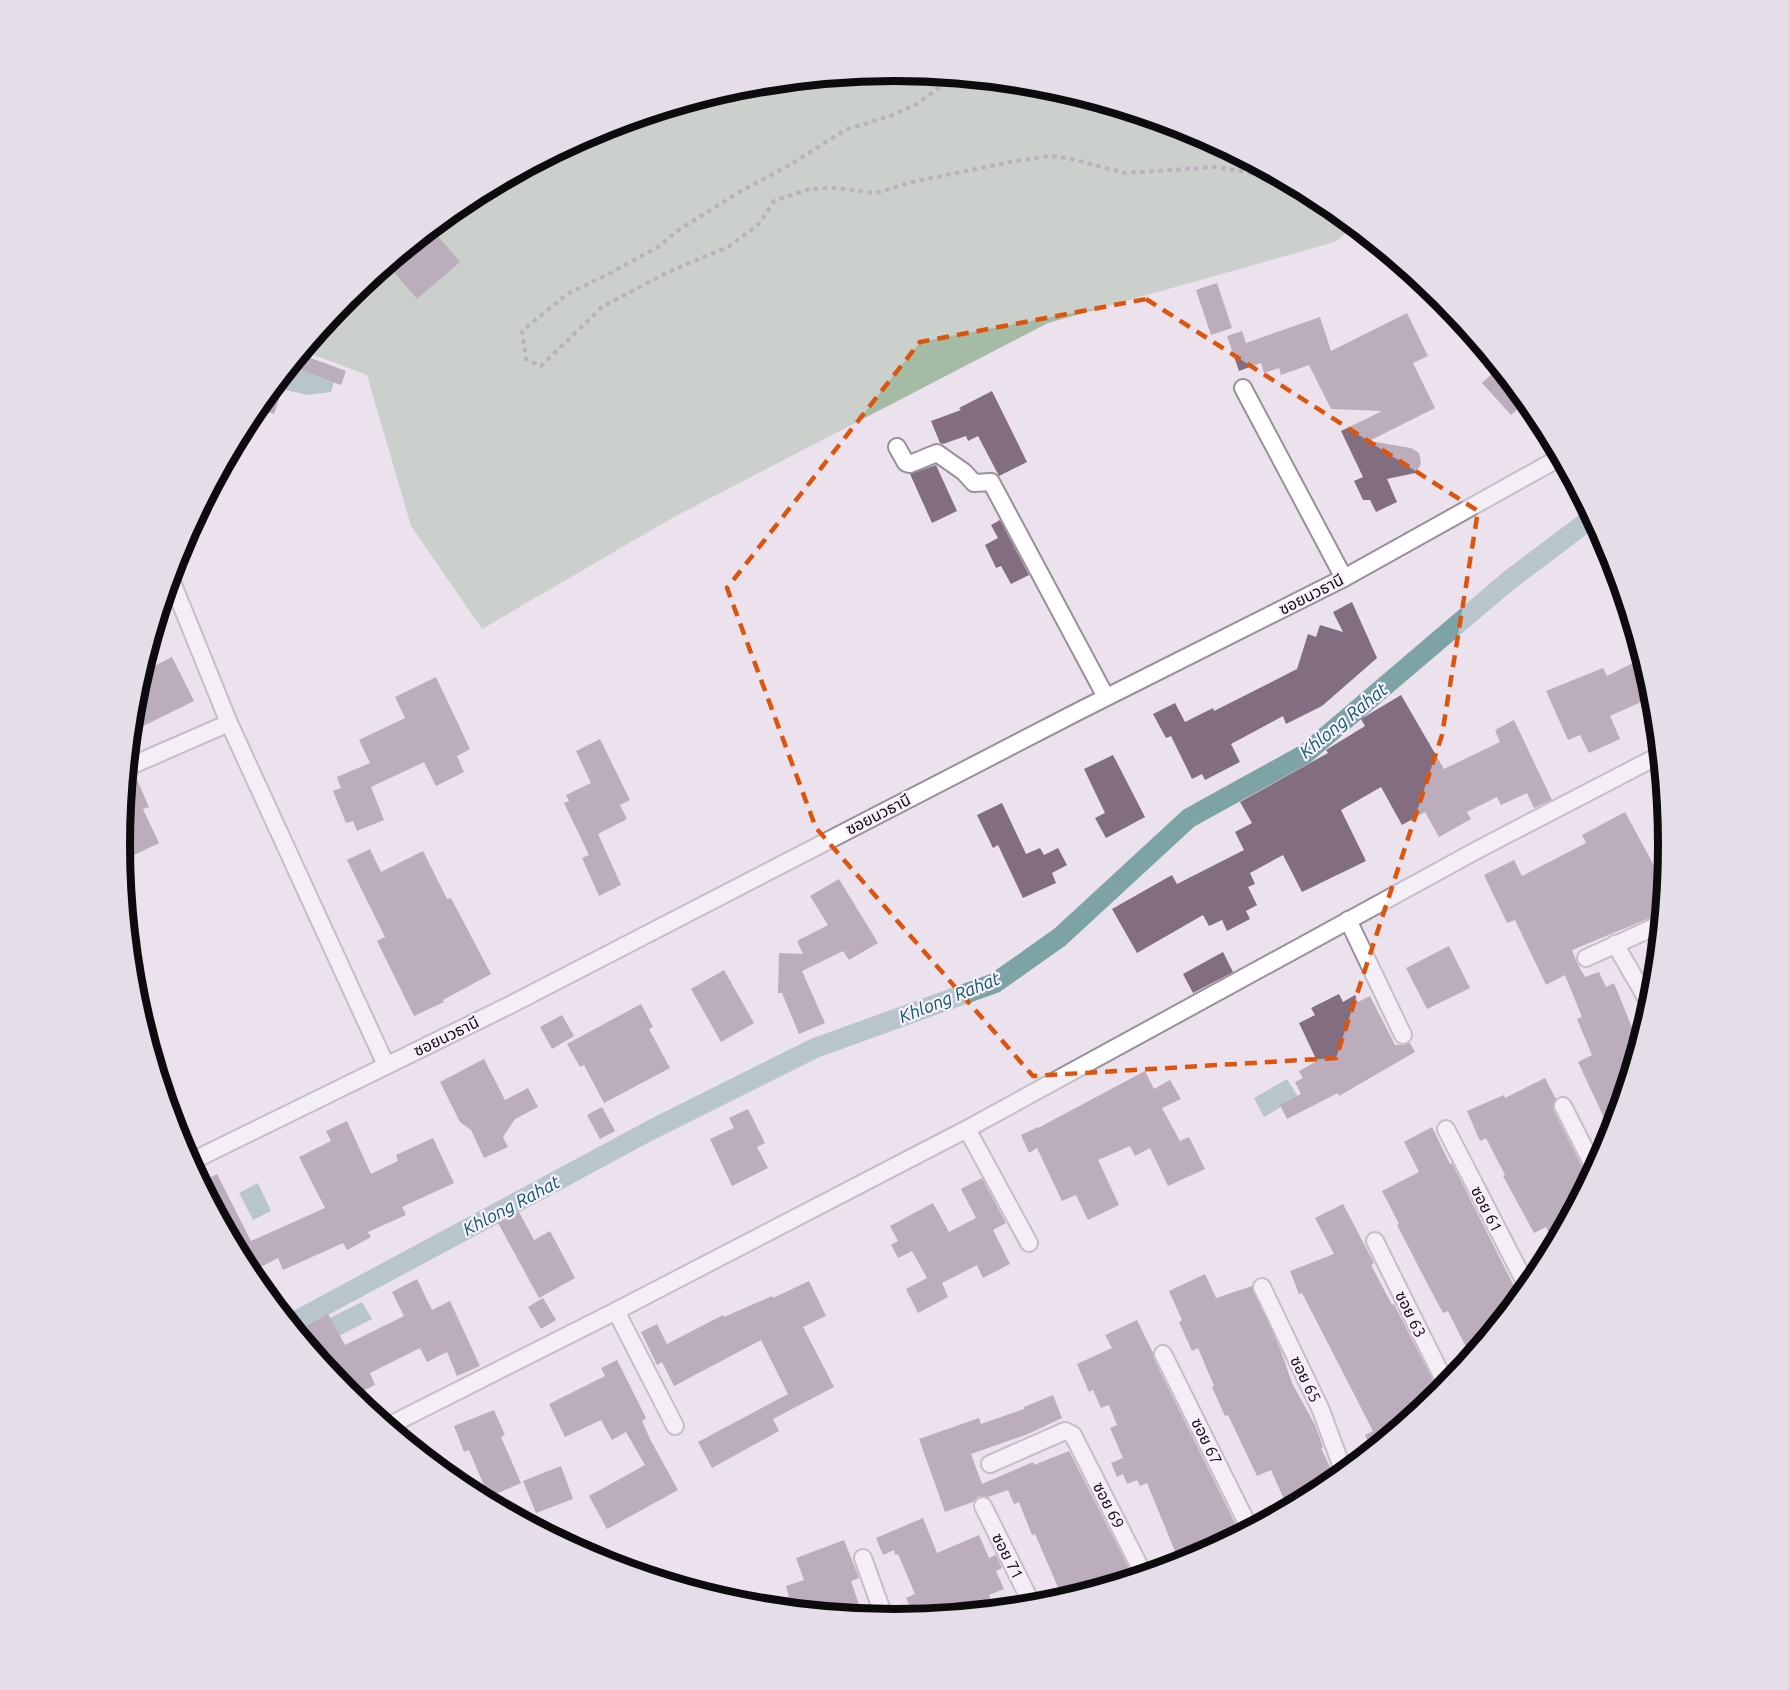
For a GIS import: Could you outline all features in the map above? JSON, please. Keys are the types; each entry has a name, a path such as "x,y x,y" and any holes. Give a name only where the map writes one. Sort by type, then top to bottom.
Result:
{"street":[{"path":"1243,388 1344,578"},
{"path":"897,447 906,463 910,464 937,453 964,472 974,483 988,480 991,482 1106,697"},
{"name":"ซอยนวธานี","path":"198,1158 510,1005 1106,697 1344,578 1555,461"},
{"path":"175,589 229,723 386,1065"},
{"path":"135,764 229,723"},
{"path":"395,1422 967,1129 1479,849 1653,758"},
{"path":"1348,920 1402,1035"},
{"path":"1586,958 1654,927"},
{"path":"1615,944 1644,994"},
{"path":"1563,1106 1590,1160"},
{"path":"967,1129 1029,1243"},
{"name":"ซอย 61","path":"1446,1129 1523,1279"},
{"name":"ซอย 63","path":"1375,1241 1443,1377"},
{"name":"ซอย 65","path":"1262,1287 1321,1410 1341,1465"},
{"path":"616,1311 675,1426"},
{"name":"ซอย 67","path":"1163,1354 1247,1522"},
{"name":"ซอย 69","path":"990,1464 1065,1431 1073,1435 1140,1568"},
{"name":"ซอย 71","path":"983,1506 1028,1597"},
{"path":"863,1558 881,1608"}],"path":[{"path":"945,83 917,104 890,116 845,130 788,166 705,212 658,247 567,294 522,331 526,359 541,366 602,307 668,272 728,247 759,225 774,201 809,189 837,188 876,193 912,182 1050,156 1068,158 1125,173 1217,167 1251,173 1255,172"}],"highlighted area":[{"path":"1146,299 1478,511 1442,735 1336,1058 1033,1076 816,828 727,588 920,342"}],"green space":[{"path":"894,81 944,83 1044,96 1092,107 1187,139 1232,160 1277,183 1349,231 1335,242 1048,323 674,517 482,629 411,526 367,375 310,354 354,305 391,271 429,239 470,210 513,183 602,139 697,107 795,88"}],"water":[{"path":"297,369 334,382 331,392 307,395 282,389"},
{"path":"1287,1079 1298,1097 1264,1117 1254,1098"},
{"path":"258,1183 271,1211 253,1220 239,1193"},
{"path":"362,1302 372,1319 333,1339 324,1321"}],"building":[{"path":"436,234 460,262 417,299 392,270"},
{"path":"1217,283 1232,328 1211,335 1196,290"},
{"path":"1407,313 1428,356 1413,363 1435,408 1369,441 1411,448 1419,453 1421,462 1415,473 1387,479 1397,502 1376,512 1370,500 1363,500 1354,481 1363,477 1341,431 1382,411 1331,409 1309,365 1281,375 1279,368 1264,373 1261,363 1239,371 1227,336 1242,331 1246,343 1320,317 1331,351"},
{"path":"307,357 346,371 341,385 297,369"},
{"path":"1494,372 1520,407 1511,415 1482,383"},
{"path":"284,386 274,414 266,411"},
{"path":"992,391 1027,462 999,476 978,436 968,441 966,436 943,444 940,443 931,421 961,410 959,408"},
{"path":"936,465 957,511 932,523 910,474"},
{"path":"1000,520 1029,575 1011,584 1001,566 996,568 985,545 998,538 991,525"},
{"path":"1352,602 1377,658 1322,706 1286,724 1283,716 1231,744 1240,762 1205,780 1202,774 1192,779 1171,736 1166,738 1153,714 1175,703 1185,722 1213,708 1214,711 1297,669 1308,634 1316,637 1320,625 1343,632 1333,612"},
{"path":"172,657 194,701 140,728 145,696 152,667"},
{"path":"1636,662 1646,707 1644,708 1641,702 1610,716 1620,739 1589,753 1580,735 1568,740 1546,691 1603,668 1607,676"},
{"path":"436,677 470,749 457,756 464,772 436,786 424,762 371,787 384,820 357,831 353,821 346,823 333,791 341,788 337,777 370,763 359,740 405,718 395,697"},
{"path":"1401,695 1444,769 1500,742 1495,730 1514,720 1552,800 1534,808 1527,793 1501,805 1497,797 1467,812 1471,819 1439,837 1425,812 1402,825 1381,787 1341,810 1366,861 1302,892 1283,855 1250,873 1255,884 1248,887 1257,905 1246,911 1250,919 1227,931 1222,920 1209,926 1203,915 1137,953 1112,909 1172,875 1177,884 1244,850 1235,832 1252,823 1240,802 1328,753 1326,750 1365,726 1361,719"},
{"path":"600,739 630,800 620,805 627,819 598,834 621,885 599,896 582,858 589,855 564,803 569,801 566,795 591,783 576,751"},
{"path":"1113,755 1145,817 1106,838 1095,818 1105,813 1084,769"},
{"path":"134,775 149,807 143,809 159,843 130,857 132,795"},
{"path":"1002,803 1026,854 1040,848 1044,855 1058,848 1067,865 1052,873 1056,883 1023,898 998,845 993,848 977,815"},
{"path":"1625,812 1657,872 1655,916 1572,950 1585,977 1599,972 1606,987 1614,983 1634,1033 1618,1091 1606,1122 1578,1062 1592,1055 1577,1019 1582,1017 1565,975 1546,985 1515,920 1507,923 1484,875 1514,860 1522,876 1586,843 1582,835"},
{"path":"370,849 381,872 423,851 447,899 451,898 491,974 443,1000 444,1002 414,1016 377,941 385,937 347,860"},
{"path":"839,879 878,943 849,960 843,951 802,971 825,1023 799,1034 782,993 778,993 779,953 803,954 797,941 828,925 810,896"},
{"path":"1449,946 1470,988 1427,1009 1406,968"},
{"path":"1223,952 1233,972 1193,993 1183,974"},
{"path":"724,970 754,1023 721,1042 691,989"},
{"path":"1339,994 1343,1002 1355,995 1358,1002 1370,996 1395,1045 1410,1043 1415,1052 1339,1096 1338,1093 1287,1119 1280,1105 1301,1094 1295,1082 1303,1078 1299,1071 1317,1061 1299,1023 1315,1015 1311,1008"},
{"path":"641,1004 653,1027 649,1029 670,1068 604,1103 584,1065 580,1067 567,1044"},
{"path":"562,1015 574,1036 552,1049 540,1027"},
{"path":"484,1059 505,1100 528,1088 538,1107 515,1119 503,1137 508,1147 484,1158 471,1130 460,1122 440,1082"},
{"path":"1145,1071 1154,1089 1170,1080 1181,1099 1162,1108 1180,1141 1189,1137 1205,1169 1168,1186 1150,1148 1135,1156 1130,1146 1098,1160 1119,1205 1088,1220 1076,1195 1062,1201 1037,1148 1029,1153 1021,1135"},
{"path":"1545,1078 1556,1099 1553,1105 1554,1111 1585,1172 1550,1236 1546,1227 1534,1233 1503,1176 1505,1175 1486,1138 1480,1141 1467,1111 1504,1095 1505,1098"},
{"path":"602,1107 615,1131 600,1139 587,1115"},
{"path":"748,1109 765,1143 757,1147 768,1168 732,1186 710,1139 734,1128 729,1118"},
{"path":"347,1121 371,1174 398,1161 396,1155 433,1138 454,1183 402,1207 406,1215 368,1232 371,1237 347,1250 343,1243 283,1270 278,1258 258,1268 207,1179 217,1174 251,1241 325,1208 299,1157 331,1141 326,1131"},
{"path":"1432,1127 1516,1289 1468,1350 1448,1311 1443,1313 1382,1191 1419,1172 1404,1142"},
{"path":"982,1178 1006,1223 993,1230 1010,1264 983,1278 977,1265 942,1283 948,1297 918,1313 906,1289 927,1278 912,1251 898,1258 891,1245 898,1241 890,1226 933,1203 949,1232 976,1218 961,1189"},
{"path":"1343,1204 1374,1263 1371,1265 1392,1305 1394,1304 1435,1385 1369,1443 1365,1435 1373,1431 1302,1293 1299,1294 1290,1271 1334,1254 1315,1218"},
{"path":"519,1212 534,1240 550,1231 575,1278 539,1298 498,1223"},
{"path":"1205,1274 1216,1298 1252,1286 1281,1351 1292,1383 1315,1425 1323,1447 1321,1448 1332,1471 1285,1501 1271,1470 1257,1476 1228,1415 1225,1416 1198,1348 1192,1351 1169,1291"},
{"path":"417,1279 432,1310 450,1301 480,1366 457,1376 447,1352 427,1362 420,1348 370,1373 375,1385 361,1392 320,1349 306,1326 328,1314 345,1345 404,1316 392,1292"},
{"path":"809,1281 826,1316 803,1327 834,1387 773,1419 779,1431 712,1468 698,1442 788,1394 761,1340 674,1386 662,1362 657,1365 641,1332 657,1324 667,1344 723,1315 724,1317 772,1296 773,1298"},
{"path":"543,1298 556,1320 541,1329 528,1307"},
{"path":"1137,1320 1237,1527 1176,1554 1147,1483 1140,1486 1137,1480 1127,1484 1123,1474 1117,1477 1111,1463 1123,1458 1110,1428 1117,1425 1109,1405 1101,1408 1093,1390 1089,1392 1077,1364 1112,1348 1105,1335"},
{"path":"617,1360 646,1418 642,1421 650,1439 678,1490 607,1529 589,1496 645,1465 626,1432 612,1440 601,1420 565,1437 549,1404 605,1376 601,1368"},
{"path":"1053,1395 1062,1418 1028,1434 971,1454 982,1484 1033,1462 1034,1465 1069,1451 1130,1571 1059,1590 1035,1534 1032,1535 1019,1502 1014,1504 1008,1490 988,1497 979,1496 973,1502 945,1512 919,1439 979,1418 981,1424 1024,1409 1024,1407"},
{"path":"494,1410 505,1435 501,1437 521,1483 493,1495 486,1490 469,1450 464,1452 454,1426"},
{"path":"561,1466 573,1499 536,1513 523,1481"},
{"path":"923,1518 937,1553 979,1535 989,1558 996,1555 1002,1568 996,1571 1004,1589 989,1595 992,1602 911,1608 906,1598 915,1594 898,1554 895,1555 894,1550 883,1555 876,1538"},
{"path":"844,1540 859,1578 851,1581 860,1608 781,1600 789,1597 786,1586 804,1580 796,1558"}],"waterway":[{"name":"Khlong Rahat","path":"297,1320 651,1130 815,1048 995,983 1060,937 1189,818 1305,754 1507,582 1586,522"}]}
